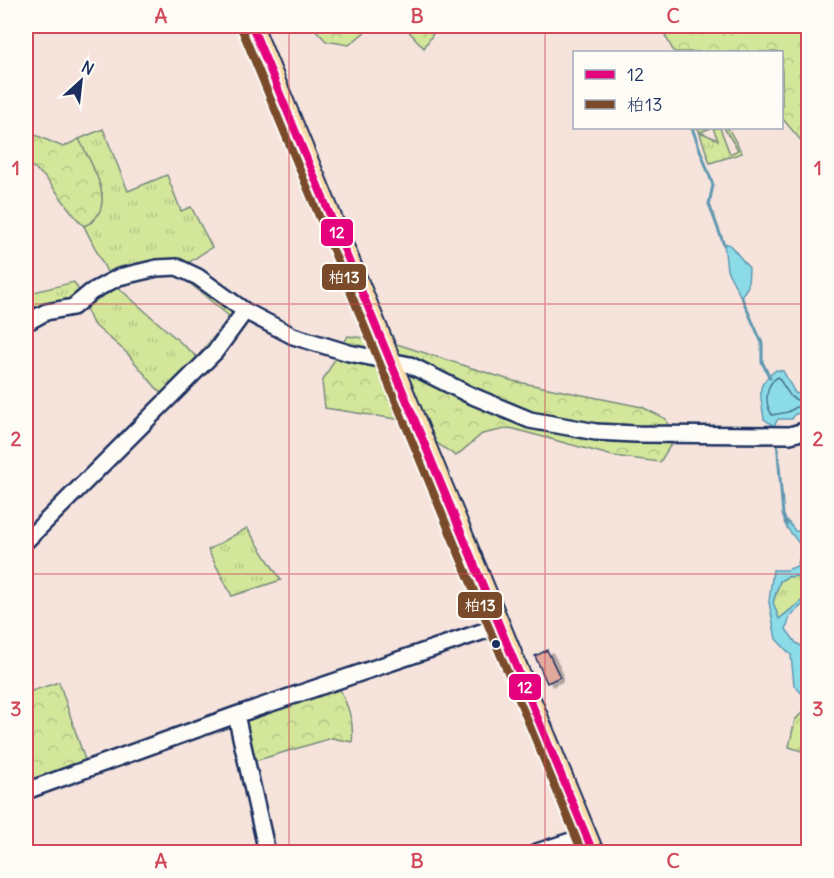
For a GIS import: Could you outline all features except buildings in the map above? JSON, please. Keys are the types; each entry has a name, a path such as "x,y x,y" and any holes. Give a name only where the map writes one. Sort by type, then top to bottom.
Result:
{"main road":[{"path":"252,26 590,844"}],"street":[{"path":"26,323 46,312 73,307 91,292 119,277 157,268 185,269 245,311 292,336 410,365 509,411 551,425 635,434 790,435 808,430"},
{"path":"26,541 215,352 245,311"},
{"path":"26,791 236,715 499,626"},
{"path":"236,715 267,852"},
{"path":"537,852 590,844"}],"green space":[{"path":"312,26 372,26 349,45 326,41"},
{"path":"404,26 438,26 424,48"},
{"path":"660,26 808,26 808,149 783,119 783,51 673,51"},
{"path":"103,129 128,191 167,175 181,211 191,207 212,247 182,267 111,280 84,226 92,222 102,193 79,139"},
{"path":"698,129 708,129 700,132 718,140 713,129 720,129 730,154 738,150 725,129 729,129 742,153 710,163"},
{"path":"26,131 63,147 79,139 96,173 102,198 101,209 95,218 84,226 49,182 26,164"},
{"path":"174,270 241,311 233,323 164,397 126,352 93,324 85,306 113,283 197,357 230,317"},
{"path":"74,282 82,296 26,321 26,294"},
{"path":"348,336 387,341 513,381 642,407 666,419 673,441 660,462 613,456 510,428 482,434 456,456 403,420 325,408 322,382"},
{"path":"247,528 281,580 232,596 208,550"},
{"path":"798,576 805,584 804,599 779,619 773,603 780,581 787,577"},
{"path":"59,682 86,763 26,787 26,684 32,691"},
{"path":"337,683 351,719 352,742 332,738 251,762 241,716"},
{"path":"808,707 808,753 789,747 795,720"}],"water":[{"path":"724,243 730,245 749,268 748,286 741,297 727,270"},
{"path":"776,370 783,371 795,393 804,395 806,406 792,419 778,419 774,426 764,419 761,391 764,381"},
{"path":"787,520 795,531 804,532 808,538 806,556 808,600 790,616 786,629 796,643 808,650 808,700 794,685 791,655 776,639 769,602 773,570 787,570 797,566 800,557 800,545 784,522","holes":["798,576 805,584 804,599 779,619 773,602 780,581 787,577"]}],"waterway":[{"path":"692,129 713,185 709,204 724,245"},
{"path":"741,296 762,343 762,362 770,378"},
{"path":"777,440 783,515 787,524"}],"transit line":[{"name":"12","path":"252,26 593,852"},
{"name":"柏13","path":"242,30 582,852"}]}
